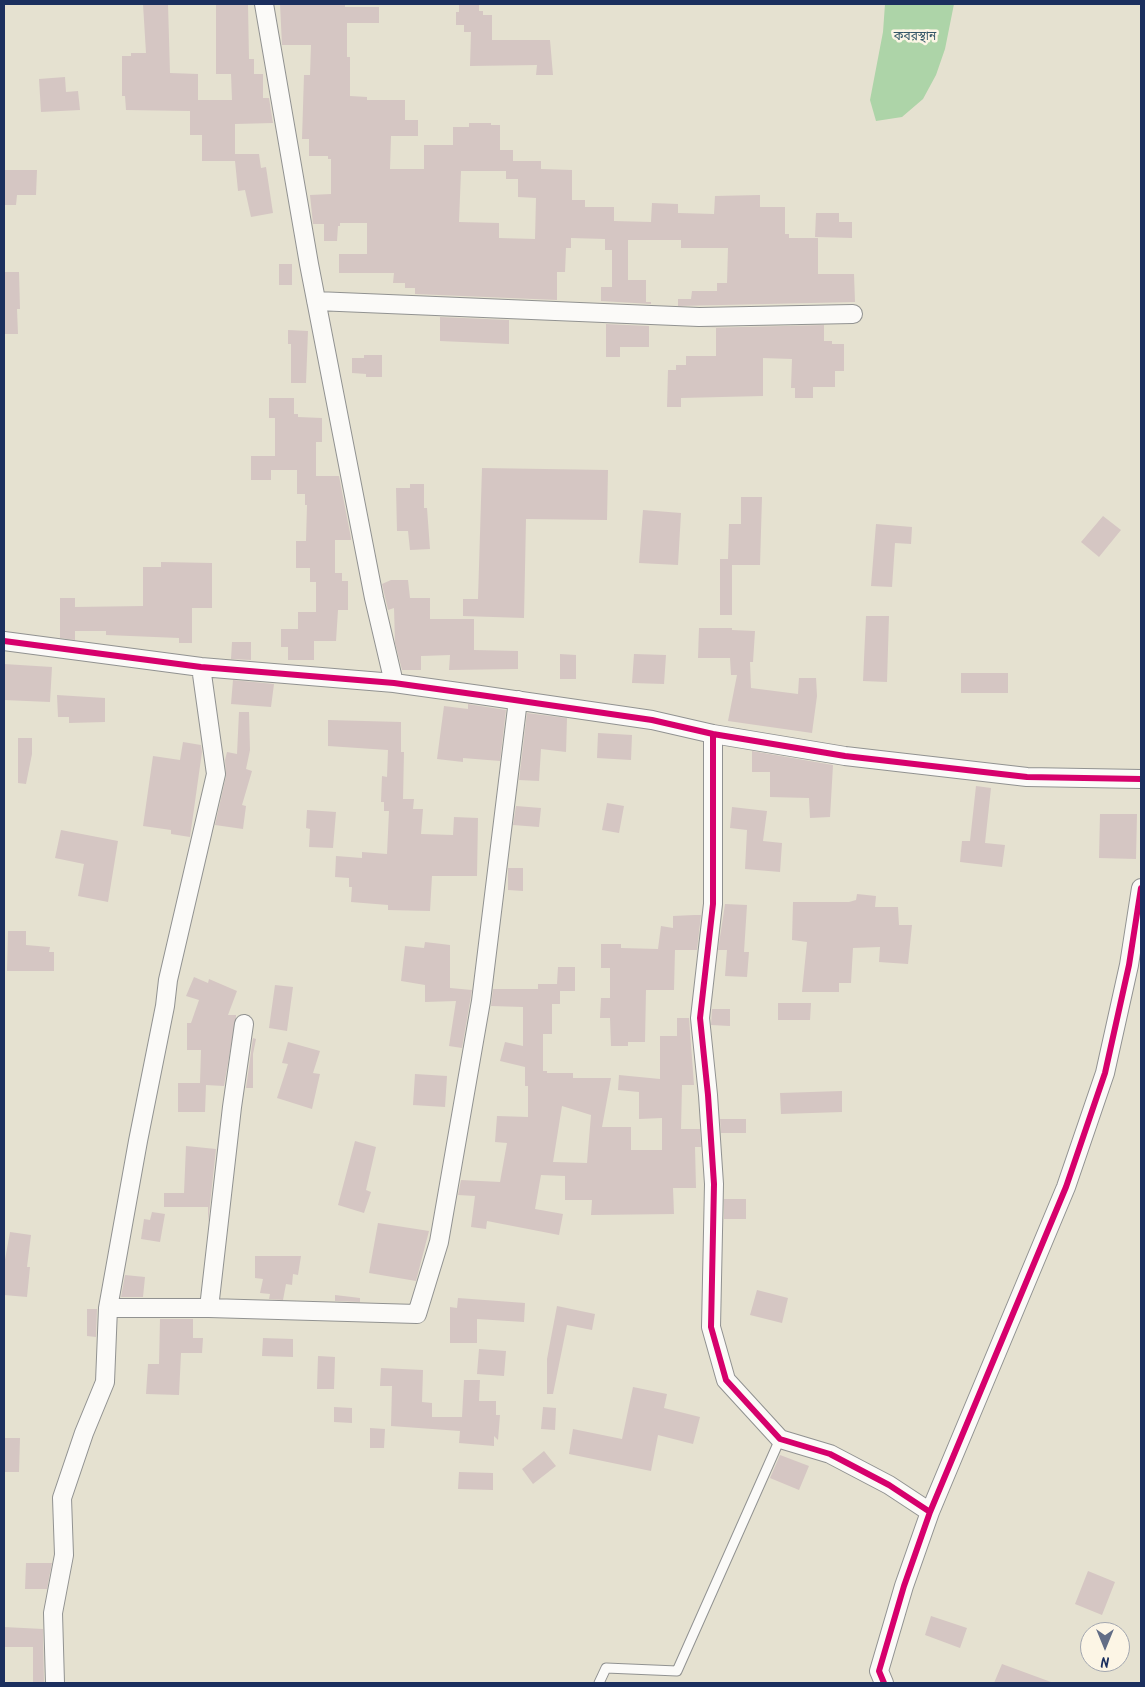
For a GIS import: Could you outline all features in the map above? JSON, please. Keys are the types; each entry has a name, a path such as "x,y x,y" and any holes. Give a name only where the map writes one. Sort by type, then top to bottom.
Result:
{"street":[{"path":"264,4 316,301 374,598 394,683"},
{"path":"316,301 699,317 853,314"},
{"path":"4,641 201,667 394,683 652,720 713,734 845,756 1026,777 1141,779"},
{"path":"55,1683 53,1613 64,1556 62,1498 84,1433 105,1382 108,1308 165,1006 168,980 216,774 201,667"},
{"path":"108,1308 208,1308 417,1314 439,1242 479,1010 518,700"},
{"path":"713,734 713,904 700,1018 708,1095 714,1184 711,1327 726,1380 780,1439 830,1454 889,1486 930,1512"},
{"path":"882,1682 879,1671 904,1586 930,1512 1066,1187 1105,1072 1129,965 1141,888"},
{"path":"208,1308 244,1024"}],"lane":[{"path":"599,1683 606,1668 677,1671 780,1439"}],"green space":[{"name":"কবরস্থান","path":"885,4 954,4 945,49 936,75 923,99 902,117 876,121 870,100 883,32"}],"building":[{"path":"143,4 168,4 170,73 198,74 198,100 232,100 231,74 216,74 216,5 248,5 249,59 254,59 254,74 263,74 263,98 269,98 273,123 235,124 235,154 259,154 261,168 266,167 273,213 251,217 245,190 238,191 235,161 202,161 202,135 190,135 190,111 126,110 125,96 122,96 122,56 131,56 131,53 146,53"},
{"path":"280,4 345,4 345,7 379,7 379,23 347,23 347,57 350,57 350,96 367,97 367,100 405,100 405,120 418,120 418,136 391,136 390,169 424,169 424,145 453,145 453,127 469,127 469,123 491,123 491,125 500,125 500,150 513,150 513,161 541,161 541,169 572,170 572,200 585,200 585,207 614,207 614,221 651,222 652,203 678,204 678,213 714,214 715,196 760,195 760,207 785,207 785,234 789,234 789,238 818,238 818,274 854,274 855,302 678,306 678,299 691,299 692,291 717,291 717,283 727,283 728,248 681,248 681,240 628,240 628,280 646,280 646,302 651,302 651,304 601,301 601,287 612,287 612,250 605,250 605,239 571,238 571,248 566,248 565,272 557,272 557,300 415,294 415,288 405,288 405,283 393,283 394,273 339,273 339,254 367,254 367,223 340,223 337,241 324,241 324,224 313,224 310,195 331,194 331,159 328,159 328,156 309,156 309,139 302,139 304,75 310,75 311,45 282,45","holes":["461,171 506,171 506,179 518,179 518,197 536,198 535,239 499,238 499,223 459,222"]},
{"path":"459,4 479,4 479,11 483,11 483,15 492,15 492,40 550,40 553,75 536,75 537,65 470,66 471,32 464,32 464,25 456,25 456,12 459,12"},
{"path":"65,77 66,92 78,91 80,110 41,112 39,79"},
{"path":"4,170 37,170 36,195 17,195 16,205 4,205"},
{"path":"816,213 839,213 839,222 852,222 852,238 815,237"},
{"path":"279,264 292,264 292,285 279,285"},
{"path":"4,272 19,272 20,309 17,309 18,334 4,334"},
{"path":"440,317 509,320 509,344 440,341"},
{"path":"606,324 649,326 649,347 620,347 620,357 606,357"},
{"path":"824,325 824,341 832,341 832,344 844,344 844,371 835,371 835,387 813,387 813,398 795,398 795,388 791,388 792,359 763,358 763,396 681,398 681,407 667,407 668,370 676,370 676,365 686,365 686,356 716,356 716,328 701,328"},
{"path":"288,330 308,331 306,383 291,383 291,344 288,344"},
{"path":"364,355 382,355 382,377 366,377 366,374 352,373 352,358 364,358"},
{"path":"269,398 294,398 294,414 298,414 298,417 322,418 322,442 316,442 316,476 339,476 351,538 351,540 335,540 335,573 342,573 342,581 348,581 348,610 338,610 336,641 314,641 314,660 288,660 288,647 281,647 281,629 298,629 298,612 316,612 316,582 310,582 310,568 296,568 296,541 306,541 307,505 305,505 305,494 297,494 297,470 271,470 271,480 251,480 251,456 275,456 275,418 269,418"},
{"path":"482,468 608,470 607,520 526,519 524,618 463,616 463,599 478,599"},
{"path":"410,484 424,484 424,508 427,508 430,549 410,550 408,531 397,531 396,488 410,488"},
{"path":"741,497 762,497 760,565 732,565 732,615 720,615 720,559 728,559 729,524 741,524"},
{"path":"643,510 681,513 678,565 639,563"},
{"path":"1103,516 1121,530 1099,557 1081,542"},
{"path":"876,524 912,527 911,544 895,543 892,587 871,586"},
{"path":"161,562 212,563 212,608 192,608 192,643 179,643 179,638 106,635 106,631 75,631 75,640 60,638 60,598 75,598 75,607 143,606 143,567 161,567"},
{"path":"391,580 408,580 410,598 430,598 430,619 474,619 474,650 518,651 518,669 449,670 450,655 421,656 421,670 402,670 395,643 394,608 388,610 382,584"},
{"path":"866,616 889,616 887,682 863,681"},
{"path":"699,628 732,628 732,630 755,631 753,662 750,662 751,688 798,694 799,678 816,678 817,696 812,733 728,721 737,675 731,675 730,658 698,658"},
{"path":"232,642 251,642 251,660 231,659"},
{"path":"560,654 576,655 576,679 560,679"},
{"path":"634,654 666,655 664,684 632,683"},
{"path":"4,664 52,667 50,702 4,700"},
{"path":"961,673 1008,673 1008,693 961,693"},
{"path":"233,680 274,684 271,707 231,704"},
{"path":"57,695 105,698 105,722 69,723 69,717 58,717"},
{"path":"468,704 506,710 500,761 463,758 463,762 437,759 444,706 468,709"},
{"path":"239,712 249,712 250,750 246,769 252,771 242,805 246,806 243,829 215,825 226,776 225,760 227,752 237,754"},
{"path":"527,713 567,718 566,752 541,749 539,781 519,780"},
{"path":"328,720 401,722 401,752 404,752 403,799 414,799 413,809 423,809 421,834 453,835 454,817 478,818 477,876 432,876 430,911 388,910 388,905 351,902 352,887 349,887 349,878 335,877 336,856 362,858 362,852 387,854 389,811 384,811 384,802 381,802 382,776 387,777 388,750 328,746"},
{"path":"598,733 632,735 631,760 597,758"},
{"path":"18,738 32,738 32,754 26,784 18,783"},
{"path":"183,742 201,745 202,752 190,837 171,834 171,830 143,826 153,756 180,760"},
{"path":"752,751 833,765 830,817 810,818 809,798 770,797 770,772 752,772"},
{"path":"976,786 991,788 985,843 1005,845 1002,867 960,862 962,841 970,841"},
{"path":"607,803 624,806 619,833 602,830"},
{"path":"516,806 541,808 539,827 513,825"},
{"path":"732,807 767,811 763,841 782,843 780,872 745,869 747,830 730,828"},
{"path":"307,810 336,812 333,848 309,847 310,829 306,828"},
{"path":"1100,814 1137,814 1136,859 1099,858"},
{"path":"61,830 118,841 108,902 78,896 84,864 55,858"},
{"path":"508,868 523,868 523,891 508,890"},
{"path":"857,894 876,896 875,907 898,907 899,925 912,925 908,964 879,962 880,947 853,948 851,983 839,983 839,992 802,992 807,942 792,940 793,902 849,902 856,900"},
{"path":"725,904 747,905 744,952 749,952 747,977 725,976 727,950 718,950"},
{"path":"701,915 697,950 675,950 674,990 646,990 645,1042 628,1042 628,1046 611,1046 610,1018 600,1018 601,998 610,998 610,968 601,968 601,944 621,944 621,948 658,949 661,926 673,928 673,916"},
{"path":"8,931 26,931 26,945 50,947 49,952 54,952 54,971 7,971"},
{"path":"425,942 450,945 450,988 472,990 462,1048 449,1046 456,1001 425,1002 425,985 401,981 405,946 424,948"},
{"path":"558,967 575,967 575,991 560,991 560,1004 552,1004 552,1034 543,1034 543,1071 547,1071 547,1073 573,1073 573,1078 611,1078 602,1127 631,1127 631,1150 662,1150 662,1118 639,1119 639,1092 618,1090 619,1075 660,1079 660,1036 677,1036 677,1018 689,1018 694,1085 682,1085 681,1129 700,1129 701,1147 695,1147 696,1188 673,1188 674,1214 591,1215 592,1200 565,1200 565,1176 541,1175 535,1209 563,1214 559,1235 487,1221 486,1229 471,1227 475,1196 458,1195 461,1180 500,1182 507,1143 495,1142 497,1116 528,1117 528,1086 525,1086 525,1067 500,1061 505,1042 523,1046 523,1007 491,1006 493,989 538,989 538,984 557,984","holes":["562,1106 591,1115 587,1163 553,1162"]},
{"path":"194,977 208,983 209,979 237,991 228,1015 236,1015 236,1017 224,1086 206,1085 205,1112 178,1112 178,1083 200,1083 201,1050 187,1050 187,1023 191,1023 199,1000 186,996"},
{"path":"275,985 293,987 287,1031 269,1028"},
{"path":"778,1003 811,1003 810,1020 778,1020"},
{"path":"712,1009 730,1009 730,1026 711,1025"},
{"path":"253,1038 256,1039 253,1054 253,1088 246,1088"},
{"path":"288,1042 320,1051 313,1073 320,1074 312,1109 277,1098 288,1064 282,1063"},
{"path":"415,1074 447,1076 445,1107 413,1105"},
{"path":"842,1091 842,1112 781,1114 780,1093"},
{"path":"720,1119 746,1119 746,1133 721,1133"},
{"path":"355,1141 376,1147 366,1190 371,1192 364,1213 338,1205"},
{"path":"186,1146 216,1149 208,1223 208,1207 164,1207 164,1193 184,1193"},
{"path":"724,1199 746,1199 746,1219 724,1219"},
{"path":"152,1212 165,1214 160,1242 141,1239 144,1219 150,1220"},
{"path":"378,1223 429,1231 416,1281 369,1273"},
{"path":"10,1232 31,1235 27,1267 30,1267 27,1297 4,1295 4,1265"},
{"path":"255,1256 301,1256 298,1275 293,1274 292,1285 286,1284 283,1300 269,1299 270,1294 260,1293 263,1279 255,1278"},
{"path":"125,1275 145,1277 143,1297 121,1297"},
{"path":"757,1290 788,1298 782,1323 750,1315"},
{"path":"335,1295 360,1298 360,1302 335,1301"},
{"path":"458,1298 525,1303 524,1322 477,1319 477,1343 450,1343 450,1307 457,1308"},
{"path":"557,1306 595,1314 592,1330 567,1325 553,1394 547,1394 547,1359"},
{"path":"87,1309 97,1309 96,1337 87,1336"},
{"path":"160,1319 193,1319 193,1338 203,1338 202,1353 181,1353 179,1395 146,1394 148,1364 159,1364"},
{"path":"263,1338 293,1339 293,1357 262,1356"},
{"path":"479,1349 506,1351 504,1376 477,1374"},
{"path":"318,1356 335,1357 334,1389 317,1389"},
{"path":"381,1368 423,1370 422,1402 432,1403 432,1417 462,1417 464,1380 480,1380 479,1401 496,1401 496,1415 500,1415 498,1440 494,1436 494,1446 459,1443 460,1431 391,1426 392,1386 380,1386"},
{"path":"633,1387 667,1394 664,1408 700,1417 693,1444 658,1435 651,1471 569,1454 573,1429 622,1439"},
{"path":"334,1407 352,1408 352,1423 334,1422"},
{"path":"543,1407 556,1408 555,1430 541,1429"},
{"path":"370,1428 385,1429 384,1448 370,1448"},
{"path":"4,1438 20,1438 19,1472 4,1472"},
{"path":"544,1451 556,1466 533,1484 522,1469"},
{"path":"780,1455 809,1466 799,1490 770,1478"},
{"path":"459,1472 493,1473 493,1490 458,1489"},
{"path":"26,1563 52,1563 47,1589 25,1589"},
{"path":"1088,1571 1115,1582 1102,1615 1075,1604"},
{"path":"931,1616 967,1628 960,1648 925,1635"},
{"path":"4,1627 43,1629 44,1683 33,1683 33,1647 4,1647"},
{"path":"1002,1664 1051,1682 1051,1683 994,1683"}],"cycle path":[{"path":"4,641 201,667 394,683 652,720 713,734 845,756 1027,777 1141,779"},
{"path":"713,734 713,904 700,1018 708,1095 714,1184 711,1327 726,1380 780,1439 830,1454 889,1485 930,1512"},
{"path":"884,1683 879,1671 904,1586 930,1512 1066,1187 1105,1073 1129,965 1141,888"}]}
